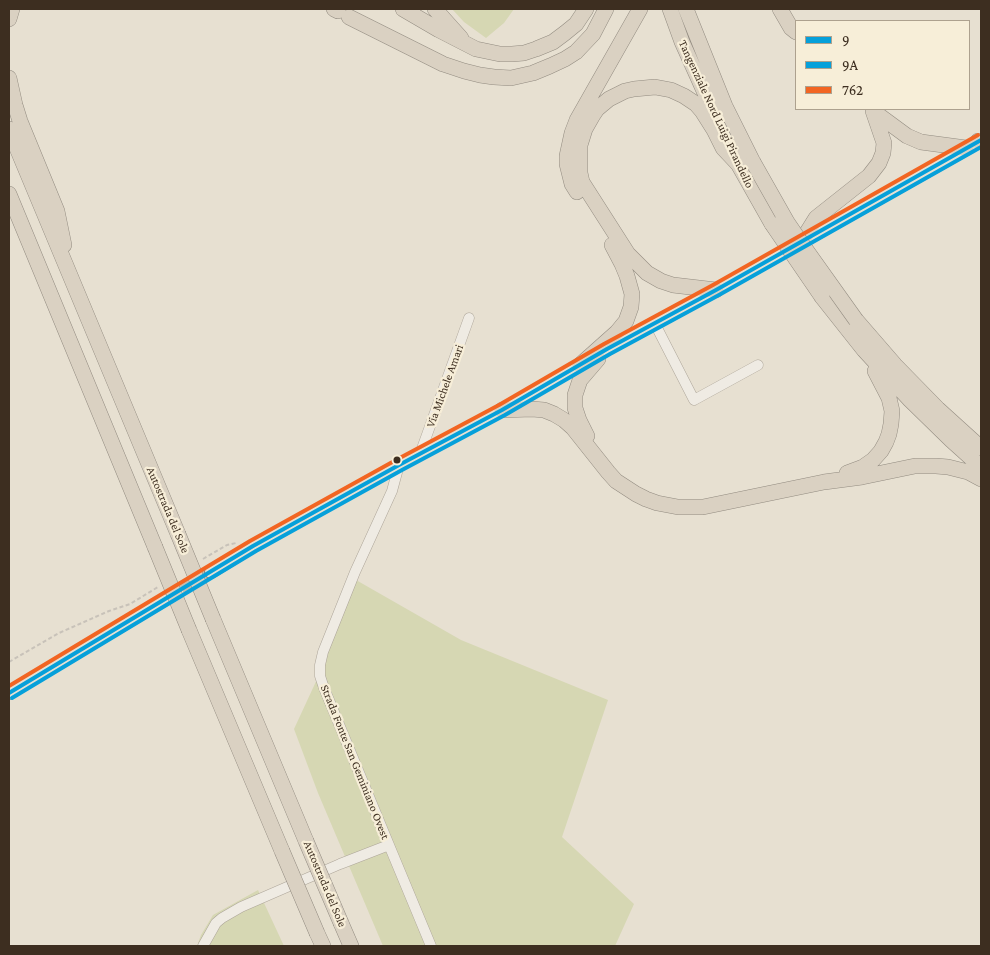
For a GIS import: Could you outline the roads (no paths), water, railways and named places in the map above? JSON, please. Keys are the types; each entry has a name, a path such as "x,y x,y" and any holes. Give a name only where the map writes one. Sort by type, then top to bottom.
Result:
{"highway":[{"path":"9,19 12,9"},
{"path":"402,9 476,48 500,54 524,53 553,42 576,24 586,9"},
{"path":"436,9 466,43"},
{"path":"340,12 442,64 480,75 511,78 533,73 566,59 576,52 593,34 606,9"},
{"path":"580,365 617,332 626,321 631,307 632,294 617,252 572,184 567,164 569,145 578,120 640,9"},
{"name":"Tangenziale Nord Luigi Pirandello","path":"670,9 700,86 744,165 804,247 864,350 930,421 981,467"},
{"name":"Tangenziale Nord Luigi Pirandello","path":"687,9 725,106 744,165"},
{"path":"780,9 795,31"},
{"path":"9,78 20,121 58,212 71,278"},
{"path":"716,290 672,285 661,281 648,273 628,254 582,182 580,173 580,145 585,129 593,115 609,99 625,91 655,87 671,90 696,104 714,130 723,148 744,165"},
{"path":"872,110 907,136 921,142 977,144"},
{"path":"801,242 816,218 869,176 879,164 884,143 872,110"},
{"name":"Autostrada del Sole","path":"9,129 351,946"},
{"name":"Autostrada del Sole","path":"9,194 320,940"},
{"name":"Tangenziale Nord Luigi Pirandello","path":"850,324 981,448"},
{"path":"600,462 579,420 575,408 575,395 580,380 607,349"},
{"path":"824,482 863,468 881,451 889,434 892,424 892,411 889,398 864,350"},
{"path":"502,410 532,409 544,410 554,414 573,428 616,481 636,494 657,503 678,507 704,506 915,466 942,466 959,469 981,479"},
{"path":"938,409 967,426 981,439"}],"main road":[{"path":"211,572 253,546 502,410 654,322 716,290 977,144"},
{"path":"9,693 164,600"}],"street":[{"name":"Via Michele Amari","path":"420,454 469,318"},
{"path":"654,322 694,400 758,365"},
{"name":"Strada Fonte San Geminiano Ovest","path":"399,466 392,491 355,572 323,652 320,676 431,946"},
{"path":"203,946 216,924 222,918 241,907 389,845"}],"tunnel":[{"path":"166,598 211,572"}]}
